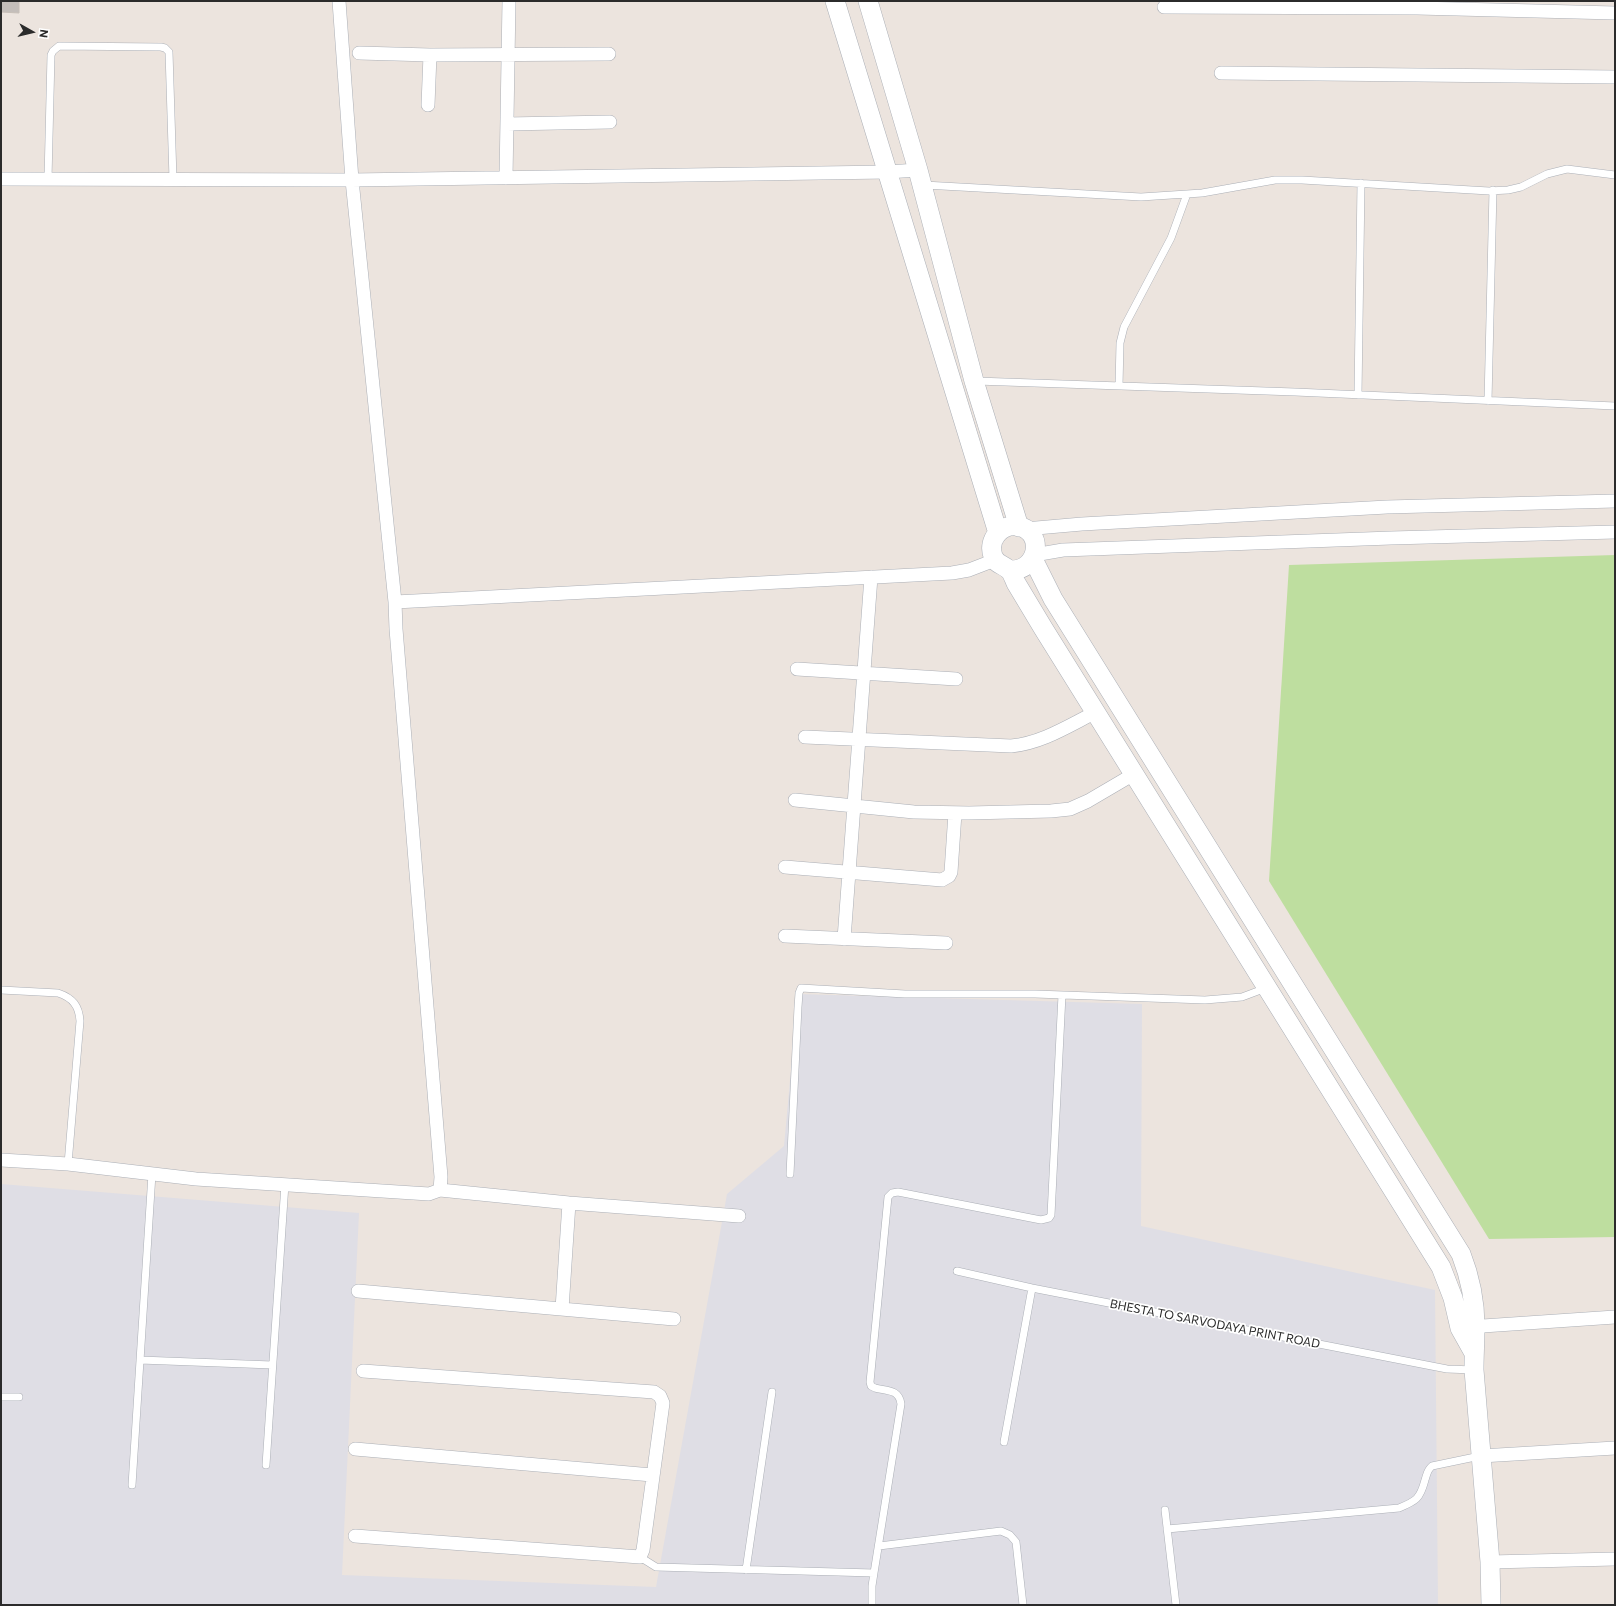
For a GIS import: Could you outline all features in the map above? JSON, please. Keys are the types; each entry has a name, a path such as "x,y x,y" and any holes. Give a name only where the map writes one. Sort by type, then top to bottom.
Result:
{"main road":[{"path":"835,1 998,533"},
{"path":"868,1 920,178 974,381 1022,528"},
{"path":"1002,565 1016,570 1023,568 1033,557 1035,544 1033,536 1022,528 1007,527 998,533 992,542 992,549 1002,565 1043,628 1096,712 1441,1267 1468,1327"},
{"path":"1033,557 1053,599 1461,1254 1472,1287 1468,1327 1474,1361 1492,1605"}],"street":[{"path":"339,1 352,180 395,602 441,1177 440,1190"},
{"path":"506,178 509,1"},
{"path":"1164,7 1417,4 1615,13"},
{"path":"359,53 430,55 508,53 609,54"},
{"path":"428,106 430,55"},
{"path":"1221,73 1615,77"},
{"path":"507,124 610,122"},
{"path":"1,179 352,180 888,172 920,178"},
{"path":"1022,528 1387,507 1615,501"},
{"path":"1033,557 1063,550 1391,538 1615,532"},
{"path":"395,602 952,573 1002,565"},
{"path":"844,939 871,577"},
{"path":"797,669 956,679"},
{"path":"805,738 1011,746 1027,744 1042,739 1096,712"},
{"path":"795,800 914,812 955,813 1051,811 1070,808 1088,801 1134,774"},
{"path":"785,867 942,880 951,872 955,813"},
{"path":"784,936 946,944"},
{"path":"1,1160 68,1164 196,1179 429,1194 440,1190 569,1203 739,1216"},
{"path":"562,1309 569,1203"},
{"path":"358,1291 674,1319"},
{"path":"1468,1327 1615,1317"},
{"path":"355,1536 640,1557 643,1550 662,1403 660,1396 654,1392 363,1371"},
{"path":"1481,1456 1615,1448"},
{"path":"354,1450 652,1475"},
{"path":"1490,1562 1615,1560"}],"lane":[{"path":"48,179 51,55 52,51 59,46 161,47 169,52 172,179"},
{"path":"920,178 1141,197 1187,194 1275,180 1508,190 1521,187 1547,174 1567,169 1615,175"},
{"path":"1358,395 1361,183"},
{"path":"1488,401 1494,190"},
{"path":"1119,386 1120,343 1124,327 1171,238 1187,194"},
{"path":"974,381 1615,406"},
{"path":"790,1174 799,1000 801,988 905,994 1062,995 1224,1000 1242,997 1267,988"},
{"path":"1,990 58,993 67,996 75,1002 79,1011 80,1021 68,1164"},
{"path":"872,1605 872,1586 901,1404 900,1396 896,1393 874,1388 871,1386 870,1382 888,1197 892,1193 898,1192 1041,1220 1049,1218 1051,1215 1062,995"},
{"path":"132,1485 152,1174"},
{"path":"266,1465 285,1184"},
{"name":"BHESTA TO SARVODAYA PRINT ROAD","path":"957,1271 1032,1288 1447,1369 1474,1361"},
{"path":"1004,1442 1032,1288"},
{"path":"140,1360 272,1366"},
{"path":"746,1570 772,1392"},
{"path":"1,1398 19,1397"},
{"path":"1167,1529 1399,1508 1413,1502 1420,1496 1428,1470 1432,1466 1481,1456"},
{"path":"1165,1510 1176,1605"},
{"path":"879,1546 1001,1531 1010,1535 1016,1542 1022,1605"},
{"path":"640,1557 656,1567 874,1573"}],"shaded area":[{"path":"798,994 1142,1004 1141,1226 1435,1290 1438,1605 1,1605 1,1184 359,1213 342,1575 656,1587 727,1194 784,1146"}],"green space":[{"path":"1615,555 1615,1237 1489,1239 1269,881 1289,565"}],"building":[{"path":"1,1 19,1 19,13 1,12"}]}
